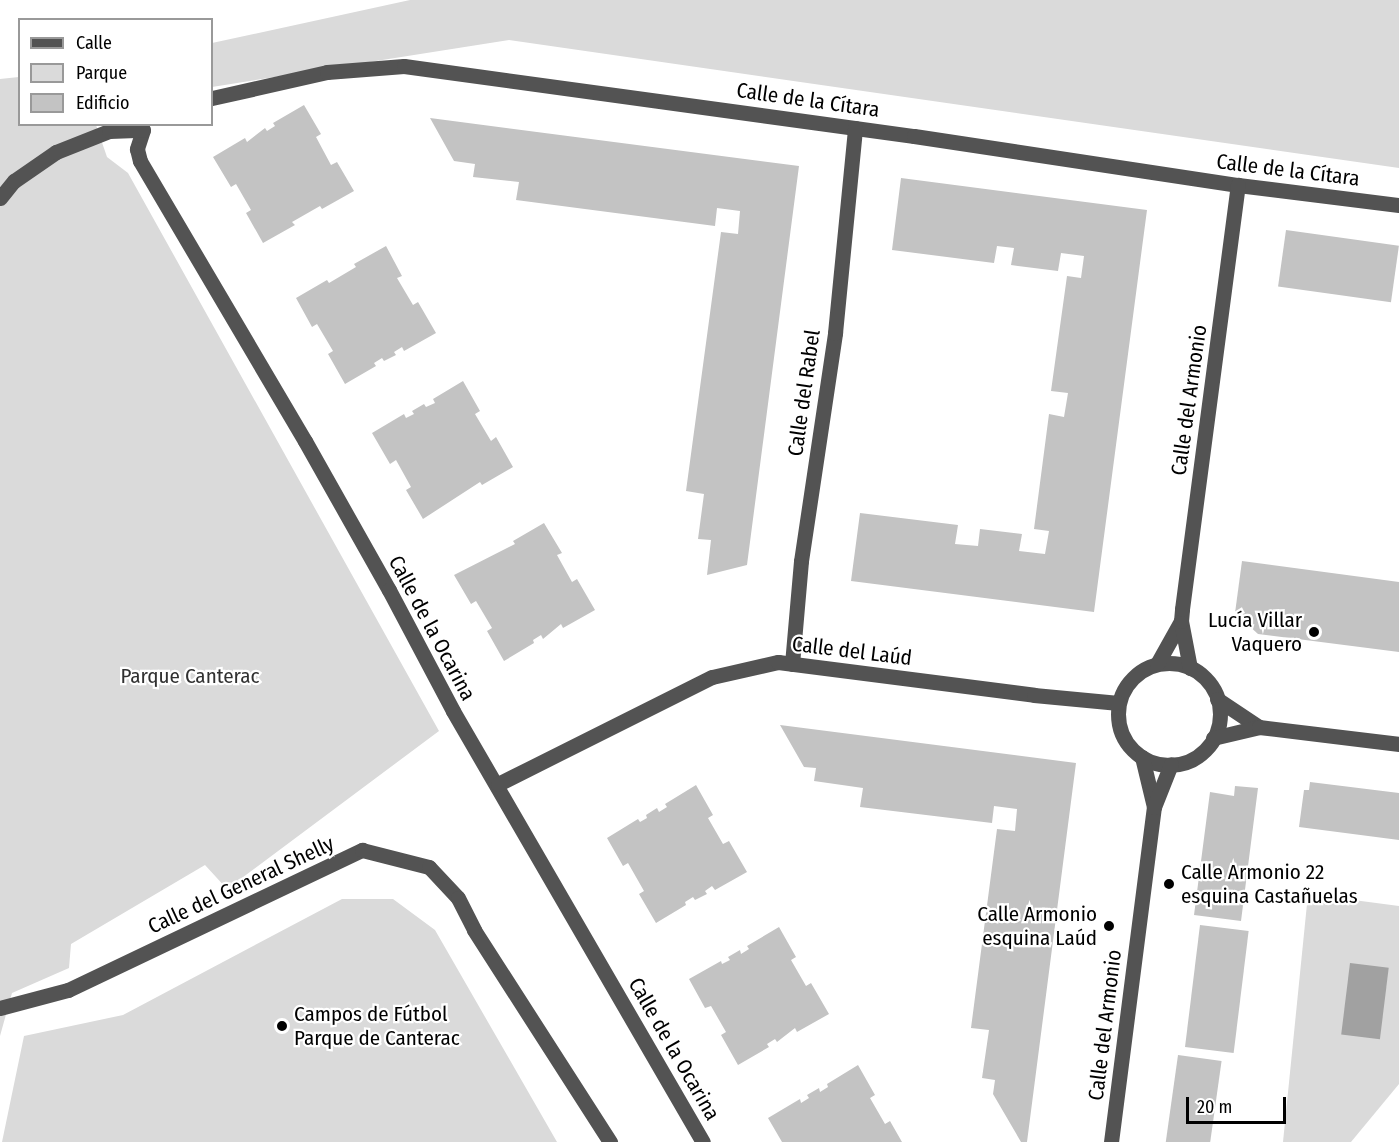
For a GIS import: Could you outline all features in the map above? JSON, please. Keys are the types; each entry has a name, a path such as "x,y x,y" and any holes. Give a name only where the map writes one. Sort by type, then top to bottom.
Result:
{"street":[{"name":"Calle de la Cítara","path":"213,98 327,72 404,66 855,128 1238,185 1399,205"},
{"path":"0,198 14,181 56,152 109,131 146,127"},
{"name":"Calle de la Ocarina","path":"146,127 137,149 140,161 305,441 389,590 453,711 498,784 704,1142"},
{"name":"Calle del Rabel","path":"792,664 801,561 835,333 855,128"},
{"name":"Calle del Armonio","path":"1190,668 1181,621 1238,185"},
{"name":"Calle del Armonio","path":"1157,664 1181,621"},
{"name":"Calle del Laúd","path":"498,784 712,677 778,662 1034,696 1119,703"},
{"path":"1217,699 1219,721 1213,738 1194,758 1171,764 1142,757 1130,747 1122,734 1118,714 1124,689 1133,677 1157,664 1175,663 1190,668 1204,678 1217,699 1259,727"},
{"path":"1213,738 1259,727 1399,744"},
{"name":"Calle del Armonio","path":"1142,757 1154,807"},
{"name":"Calle del Armonio","path":"1111,1142 1154,807 1171,764"},
{"name":"Calle del General Shelly","path":"0,1008 68,990 362,850 429,867 458,898 474,930 610,1142"}],"green space":[{"path":"410,0 1399,0 1399,168 509,40 213,87 213,43"},
{"name":"Parque Canterac","path":"18,77 18,126 96,126 107,157 128,173 439,731 227,889 205,865 71,944 69,968 12,993 0,1036 0,79"},
{"path":"1308,894 1399,906 1399,1084 1351,1142 1283,1142"},
{"name":"Campos de Fútbol Parque de Canterac","path":"342,899 393,899 435,930 557,1142 2,1142 24,1036 123,1015"}],"shaded area":[{"path":"1350,963 1389,968 1380,1039 1341,1034"}],"building":[{"path":"304,105 321,134 316,137 331,165 337,162 354,191 292,222 295,225 263,243 246,213 251,210 236,184 231,187 213,157 245,138 247,142 265,128 267,131 275,126 273,123"},
{"path":"430,118 799,166 747,565 707,575 711,540 698,539 704,494 686,491 721,232 738,234 740,211 717,208 715,226 516,200 519,182 473,177 475,164 454,161"},
{"path":"901,178 1147,210 1094,612 851,581 860,513 958,525 955,544 978,546 980,529 1022,534 1019,551 1045,554 1049,531 1034,529 1049,414 1064,417 1068,393 1051,391 1067,276 1081,278 1084,256 1061,253 1058,271 1011,265 1014,248 997,246 994,263 892,250"},
{"path":"1286,230 1399,246 1391,302 1278,286"},
{"path":"386,246 402,276 397,278 413,305 418,302 436,333 404,351 402,347 394,352 396,355 384,361 382,358 374,363 376,366 345,384 328,354 333,351 317,324 312,327 296,298 327,280 329,283 356,267 354,264"},
{"path":"463,381 480,411 475,414 491,441 496,437 513,467 482,485 480,482 423,519 406,490 411,487 396,460 390,464 372,433 404,414 406,418 414,414 412,411 424,404 426,407 435,403 433,399"},
{"path":"544,523 562,553 557,555 572,582 577,579 595,610 563,628 561,624 543,639 541,635 533,640 534,643 504,661 487,631 492,628 476,601 471,604 454,575 515,544 513,541"},
{"path":"1242,561 1399,582 1399,652 1258,634 1235,613"},
{"path":"780,725 1076,763 1027,1142 1021,1142 993,1094 995,1080 982,1078 989,1030 971,1028 997,829 1015,831 1017,809 994,806 992,823 860,807 863,788 814,781 816,768 804,767"},
{"path":"1310,782 1399,793 1399,840 1299,827 1304,790 1309,790"},
{"path":"696,785 713,815 708,818 723,844 729,841 747,872 715,890 712,886 705,891 707,894 695,900 693,897 685,902 686,905 656,923 639,894 644,891 628,863 623,866 607,838 638,819 640,822 647,818 646,815 657,808 659,812 667,807 665,804"},
{"path":"1235,786 1258,788 1241,921 1194,915 1210,792 1234,796"},
{"path":"1200,925 1249,931 1234,1053 1185,1047"},
{"path":"779,927 796,957 791,960 806,986 811,983 829,1014 797,1032 795,1028 777,1042 775,1039 767,1044 769,1047 738,1065 721,1035 726,1032 711,1006 705,1008 689,979 721,961 722,964 730,960 728,957 740,950 741,954 749,949 747,946"},
{"path":"1178,1055 1222,1061 1210,1142 1166,1142"},
{"path":"858,1065 875,1095 870,1098 885,1124 890,1121 902,1142 782,1142 768,1118 800,1099 801,1103 809,1098 807,1095 819,1088 820,1092 828,1087 827,1084"}],"place":[{"name":"Lucía Villar Vaquero","path":"1314,632"},
{"name":"Calle Armonio 22 esquina Castañuelas","path":"1169,884"},
{"name":"Calle Armonio esquina Laúd","path":"1109,926"},
{"name":"Campos de Fútbol Parque de Canterac","path":"282,1026"}]}
